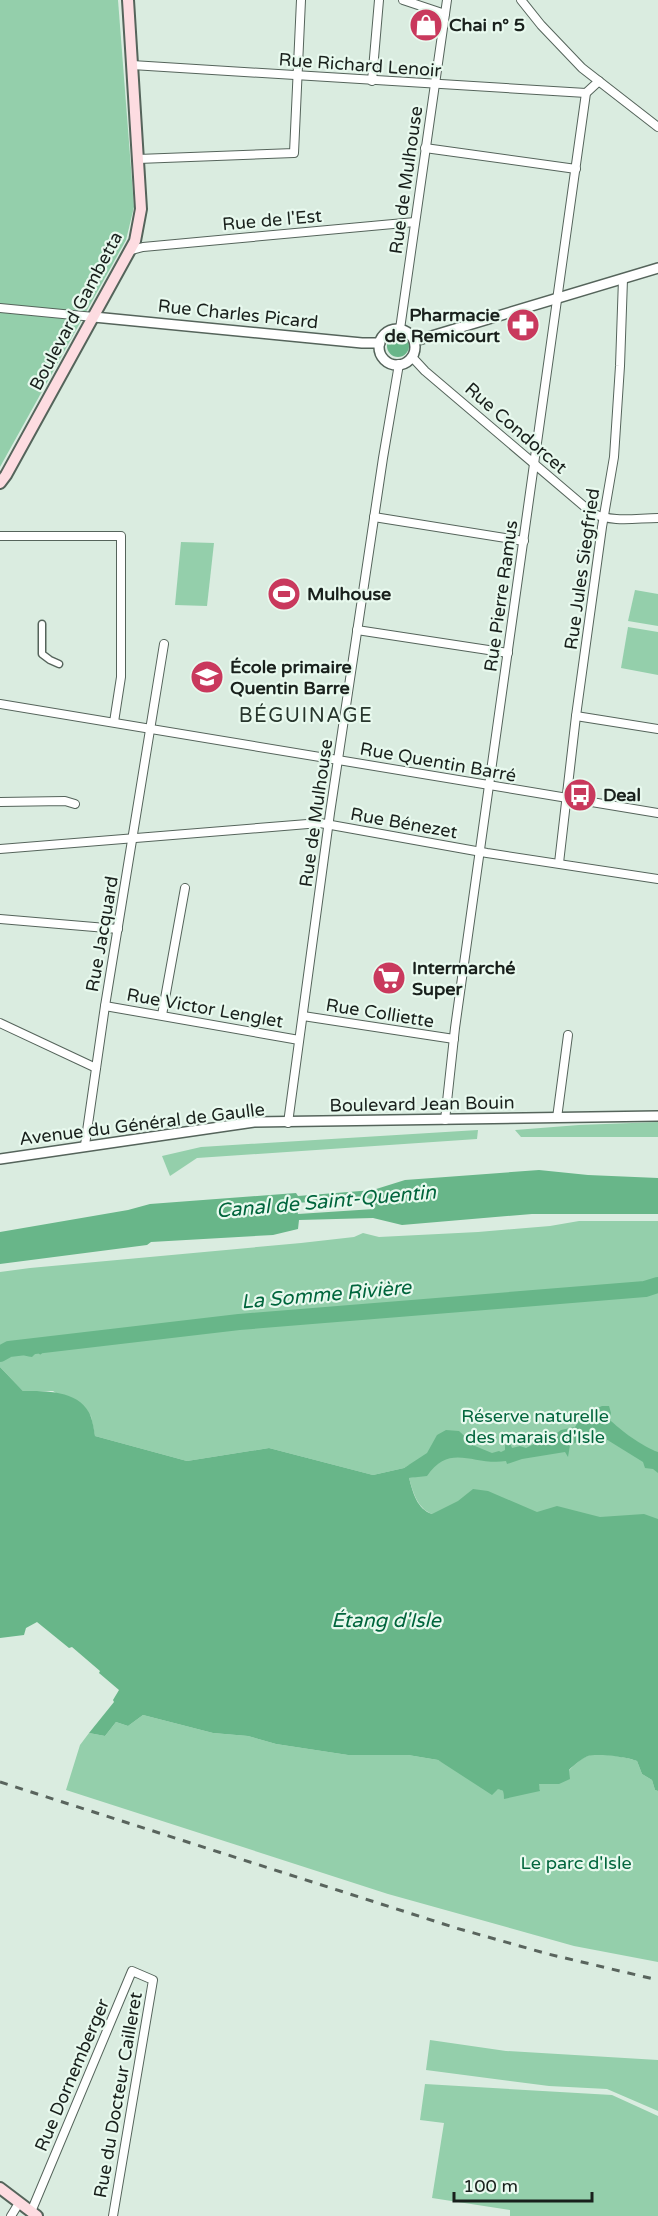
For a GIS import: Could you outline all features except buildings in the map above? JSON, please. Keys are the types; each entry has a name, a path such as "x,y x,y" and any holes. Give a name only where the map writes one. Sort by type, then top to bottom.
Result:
{"main road":[{"name":"Boulevard Gambetta","path":"0,483 132,250 141,209 128,0"},
{"path":"0,2188 34,2214"}],"street":[{"path":"138,159 294,153 301,0"},
{"path":"372,81 379,0"},
{"path":"403,0 445,14"},
{"name":"Rue de Mulhouse","path":"400,329 447,0"},
{"path":"521,0 582,68 658,126"},
{"name":"Rue Richard Lenoir","path":"132,65 586,93"},
{"path":"586,93 599,81"},
{"name":"Rue Pierre Ramus","path":"446,1120 454,1039 586,93"},
{"path":"425,148 576,169"},
{"name":"Rue de l'Est","path":"132,250 143,247 415,222"},
{"path":"415,341 658,268"},
{"name":"Rue Jules Siegfried","path":"559,863 576,716 603,518 614,457 620,366 622,279"},
{"path":"0,308 94,317"},
{"name":"Rue Charles Picard","path":"94,317 380,343"},
{"path":"400,329 409,333 415,341 412,357 399,364 388,362 380,348 380,343 389,330 400,329"},
{"name":"Rue Condorcet","path":"412,357 425,371 592,513 603,518"},
{"name":"Rue de Mulhouse","path":"288,1123 328,825 394,382 399,364"},
{"path":"374,517 524,541"},
{"path":"603,518 658,518"},
{"path":"0,536 122,536 121,677 114,722"},
{"path":"42,624 42,654 59,664"},
{"path":"357,630 508,653"},
{"name":"Rue Jacquard","path":"86,1145 105,1006 152,729 164,644"},
{"name":"Rue Quentin Barré","path":"0,704 566,800 658,813"},
{"path":"576,716 658,729"},
{"path":"0,802 65,801 75,804"},
{"name":"Rue Bénezet","path":"0,849 320,823 480,852 658,879"},
{"path":"162,1015 185,888"},
{"path":"0,919 118,929"},
{"name":"Rue Victor Lenglet","path":"105,1006 299,1040"},
{"name":"Rue Colliette","path":"303,1016 454,1039"},
{"path":"0,1023 96,1068"},
{"path":"557,1118 568,1035"},
{"name":"Boulevard Jean Bouin","path":"288,1123 658,1116"},
{"name":"Avenue du Général de Gaulle","path":"0,1159 254,1122 288,1123"},
{"name":"Rue Dornemberger","path":"34,2214 132,1971 153,1980"},
{"name":"Rue du Docteur Cailleret","path":"113,2216 153,1980"},
{"path":"11,2216 19,2203"}],"green space":[{"path":"0,0 118,0 134,207 126,240 0,467"},
{"path":"181,542 214,543 207,606 175,605"},
{"path":"635,590 658,594 658,626 628,621"},
{"path":"628,627 658,632 658,675 621,668"},
{"path":"658,1122 658,1137 521,1137 515,1130 579,1125"},
{"path":"478,1130 477,1139 197,1158 170,1176 162,1156 201,1147"},
{"name":"Réserve naturelle des marais d'Isle","path":"579,1221 658,1221 658,1278 654,1281 658,1287 658,1701 423,1508 412,1489 409,1478 415,1477 409,1465 373,1475 269,1448 187,1461 95,1436 91,1416 53,1391 23,1391 0,1367 0,1272 301,1243 354,1237 363,1233 379,1237 550,1226","holes":["21,1342 39,1348 44,1345 40,1355 37,1352 33,1354 9,1347"]},
{"name":"Le parc d'Isle","path":"143,1715 213,1733 248,1736 276,1744 348,1755 408,1755 438,1760 503,1791 504,1798 540,1790 538,1784 558,1784 576,1763 590,1755 613,1756 637,1761 642,1774 652,1780 655,1790 658,1791 658,1962 574,1946 388,1894 66,1790 80,1745 89,1733 105,1736 116,1722 128,1726"},
{"path":"430,2040 506,2051 658,2060 658,2111 607,2089 549,2086 426,2070"},
{"path":"425,2084 612,2095 658,2116 658,2216 510,2216 510,2210 432,2198 444,2123 420,2120"}],"water":[{"path":"398,335 406,338 409,346 406,354 398,357 390,354 387,346 390,338"},
{"path":"539,1170 658,1178 658,1214 532,1214 402,1225 373,1218 299,1220 298,1229 273,1235 151,1242 147,1245 0,1264 0,1232 128,1210 150,1204 296,1193 298,1196 373,1190 405,1180","holes":["367,1198 374,1200 374,1209 298,1214 296,1203"]},
{"path":"18,1342 29,1345 31,1342 34,1346 39,1347 47,1344 50,1346 40,1355 37,1352 32,1357 9,1349"},
{"name":"Étang d'Isle","path":"0,1367 23,1391 52,1392 71,1397 79,1402 91,1417 95,1436 187,1461 269,1448 373,1475 404,1468 427,1453 437,1435 446,1430 459,1431 475,1446 492,1453 501,1452 505,1450 505,1445 510,1443 512,1448 520,1446 526,1448 545,1442 561,1430 575,1427 583,1414 602,1406 609,1406 611,1413 609,1419 625,1433 658,1452 658,1473 653,1469 645,1468 643,1462 601,1436 588,1444 580,1441 570,1445 568,1457 565,1452 522,1459 507,1464 506,1461 453,1458 444,1460 427,1476 409,1478 419,1504 432,1514 458,1501 473,1489 488,1491 537,1512 557,1506 600,1517 644,1514 658,1519 658,1791 655,1790 652,1780 642,1774 637,1761 612,1756 588,1756 569,1770 570,1779 559,1784 539,1784 540,1791 504,1799 503,1791 498,1789 492,1795 438,1760 408,1755 348,1755 276,1744 248,1736 213,1733 143,1715 128,1726 116,1722 105,1736 89,1733 114,1702 119,1690 72,1647 69,1648 37,1622 26,1628 24,1635 0,1638"}],"waterway":[{"name":"La Somme Rivière","path":"0,1354 9,1349 239,1322 645,1289 658,1285"}],"railway":[{"path":"0,1782 456,1928 548,1954 658,1980"}],"place":[{"name":"Chai n° 5","path":"426,25"},
{"name":"Pharmacie de Remicourt","path":"523,325"},
{"name":"Mulhouse","path":"284,594"},
{"name":"École primaire Quentin Barre","path":"207,677"},
{"name":"Deal","path":"580,795"},
{"name":"Intermarché Super","path":"389,978"}],"district":[{"name":"BÉGUINAGE","path":"306,715"}],"water label":[{"name":"Canal de Saint-Quentin","path":"326,1201"}]}
